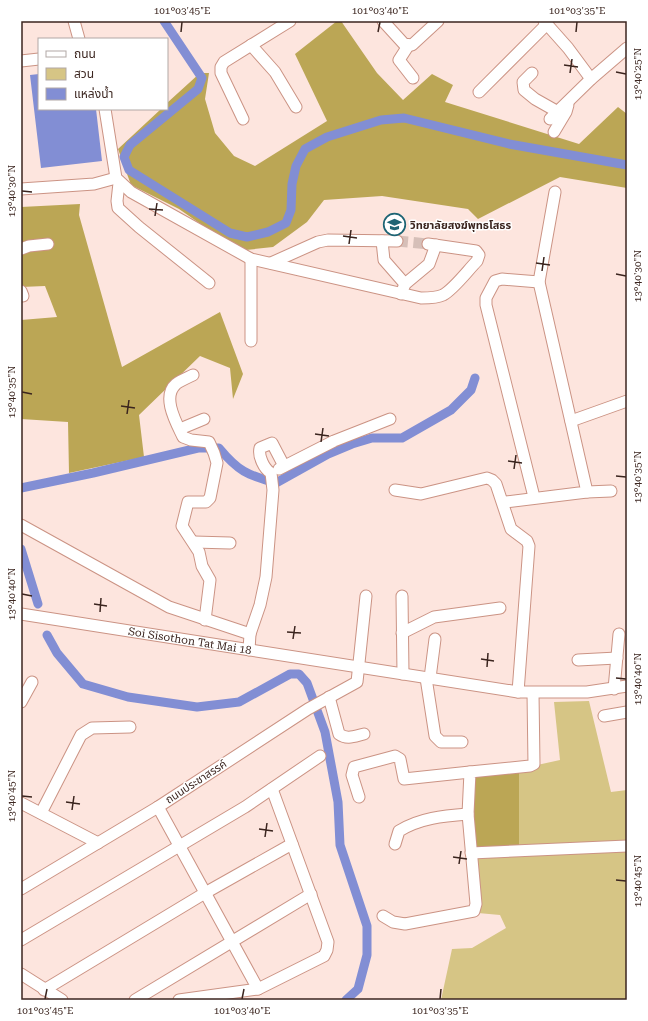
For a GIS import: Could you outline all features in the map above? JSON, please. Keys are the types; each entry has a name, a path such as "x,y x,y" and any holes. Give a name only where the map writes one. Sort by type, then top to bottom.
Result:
{"street":[{"path":"74,21 79,38"},
{"path":"243,119 221,73 221,67 224,62 290,21"},
{"path":"382,21 408,46"},
{"path":"413,78 399,60 408,46 412,45 438,21"},
{"path":"479,92 546,22 591,79"},
{"path":"251,45 275,72 296,107"},
{"path":"532,73 523,82 524,90 554,116 591,79 627,48"},
{"path":"21,61 38,58"},
{"path":"554,132 568,108 566,103"},
{"path":"104,110 118,180 118,208 139,227 209,283"},
{"path":"21,189 94,184 118,180"},
{"path":"118,180 131,192 251,259 403,289 421,298 444,295 477,260 479,255 476,251 432,245 428,264 403,289"},
{"path":"555,192 539,282 588,492"},
{"path":"271,263 318,242 328,240 397,241"},
{"path":"382,241 384,260 403,289"},
{"path":"21,249 29,246 48,244"},
{"path":"251,259 251,341"},
{"path":"534,497 486,305 486,298 495,281 502,279 539,282"},
{"path":"193,375 176,384 171,392 171,410 183,437 186,439 207,441 213,449 217,463 210,498 206,502 191,501 186,506 182,526 194,542 199,552 202,566 210,580 205,620"},
{"path":"571,421 627,401"},
{"path":"180,429 204,419"},
{"path":"272,481 284,466 334,441 390,419"},
{"path":"249,650 250,634 260,605 266,577 272,481 260,456 260,448 272,443 284,466"},
{"path":"395,490 421,494 487,478 496,484 511,529 527,541 529,546 518,692"},
{"path":"506,502 534,497 611,491"},
{"path":"21,525 168,607 250,634"},
{"path":"194,542 230,543"},
{"path":"359,667 366,596"},
{"path":"402,596 403,674"},
{"path":"402,633 434,616 500,608"},
{"name":"Soi Sisothon Tat Mai 18","path":"21,614 518,692 581,692 614,689 627,686"},
{"path":"614,689 619,634"},
{"path":"435,639 428,678 435,736 441,742 462,742"},
{"path":"578,660 617,658"},
{"name":"ถนนประชาสรรค์","path":"21,889 158,807 308,709 357,682 359,667"},
{"path":"21,702 32,682"},
{"path":"360,798 352,775 354,768 395,756 400,760 404,779 530,766 534,764 533,693"},
{"path":"327,699 339,734 344,737 351,738 364,734"},
{"path":"604,716 627,712"},
{"path":"41,813 81,735 92,728 130,727"},
{"path":"21,940 272,789 320,756"},
{"path":"383,916 393,922 405,924 474,911 476,904 468,814 470,772"},
{"path":"179,1000 258,989 324,956 327,950 328,942 272,789"},
{"path":"21,803 98,843"},
{"path":"158,807 258,989"},
{"path":"395,844 398,831 410,824 422,820 468,814"},
{"path":"44,990 204,893 292,844"},
{"path":"471,853 627,846"},
{"path":"135,1000 311,894"},
{"path":"21,974 62,1000"}],"green space":[{"path":"589,701 611,792 627,790 627,844 519,847 519,769 560,760 554,702"},
{"path":"627,849 627,1000 441,1000 452,949 472,948 506,928 500,915 478,913 475,856"}],"shaded area":[{"path":"337,21 341,21 377,73 403,100 432,74 453,85 445,102 579,144 618,107 627,114 627,188 560,177 478,219 468,209 382,196 324,200 307,222 273,247 246,250 212,232 179,209 131,185 118,149 160,110 168,110 168,102 200,73 209,73 205,99 215,133 234,156 255,166 327,121 295,54"},
{"path":"80,204 79,215 122,367 220,312 243,374 233,399 230,368 200,356 139,415 144,457 69,473 68,422 21,419 21,320 57,317 45,286 21,287 21,207"},
{"path":"519,769 519,847 473,848 470,819 475,774"}],"water":[{"path":"38,74 38,110 96,110 102,161 41,168 30,75"}],"waterway":[{"path":"164,21 202,78 198,89 130,145 124,157 129,170 230,233 247,237 268,232 286,223 291,210 292,184 296,166 305,149 327,137 381,120 404,118 509,144 627,165"},
{"path":"21,488 93,473 198,448 219,448 232,462 244,471 276,483 328,454 352,444 372,438 402,438 451,410 471,390 475,378"},
{"path":"21,549 38,604"},
{"path":"47,635 57,653 83,684 128,697 197,707 239,702 290,674 299,674 307,683 325,732 338,802 340,845 367,926 367,955 358,989 346,1000"}],"tunnel":[{"path":"397,241 428,244"}],"place":[{"name":"วิทยาลัยสงฆ์พุทธโสธร","path":"394,225"}]}
